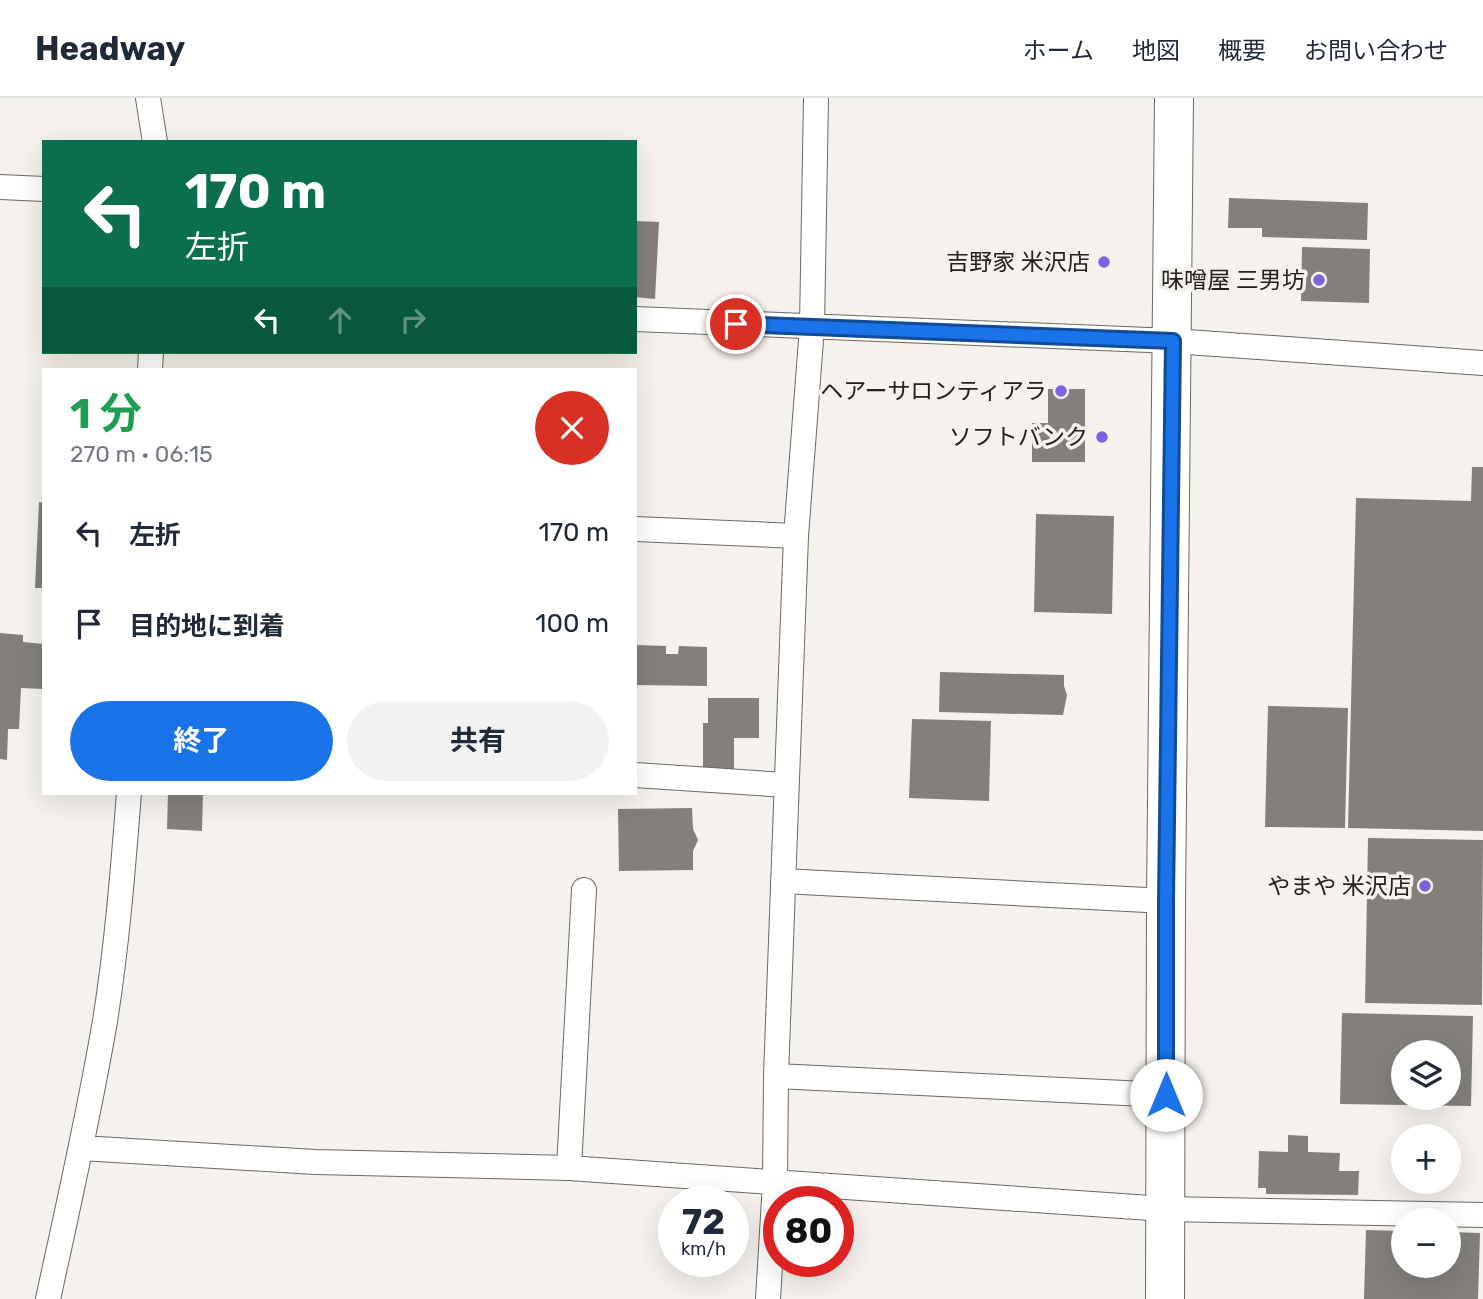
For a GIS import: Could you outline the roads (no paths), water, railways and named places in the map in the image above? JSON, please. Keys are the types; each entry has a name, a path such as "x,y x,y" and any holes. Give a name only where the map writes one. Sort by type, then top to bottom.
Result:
{"highway":[{"path":"1164,1299 1174,98"}],"street":[{"path":"148,98 155,140"},
{"path":"768,1299 775,1182 776,1076 796,536 812,327 816,98"},
{"path":"0,187 42,189"},
{"path":"637,319 1173,341 1483,363"},
{"path":"637,529 796,536"},
{"path":"637,775 786,785"},
{"path":"48,1299 81,1148 109,993 120,912 129,795"},
{"path":"783,881 1166,901"},
{"path":"569,1168 584,890"},
{"path":"776,1076 1166,1095"},
{"path":"81,1148 315,1162 569,1168 1165,1209 1483,1215"}],"place":[{"name":"吉野家 米沢店","path":"1104,262"},
{"name":"味噌屋 三男坊","path":"1319,280"},
{"name":"ヘアーサロンティアラ","path":"1061,391"},
{"name":"ソフトバンク","path":"1102,437"},
{"name":"やまや 米沢店","path":"1425,886"}]}
